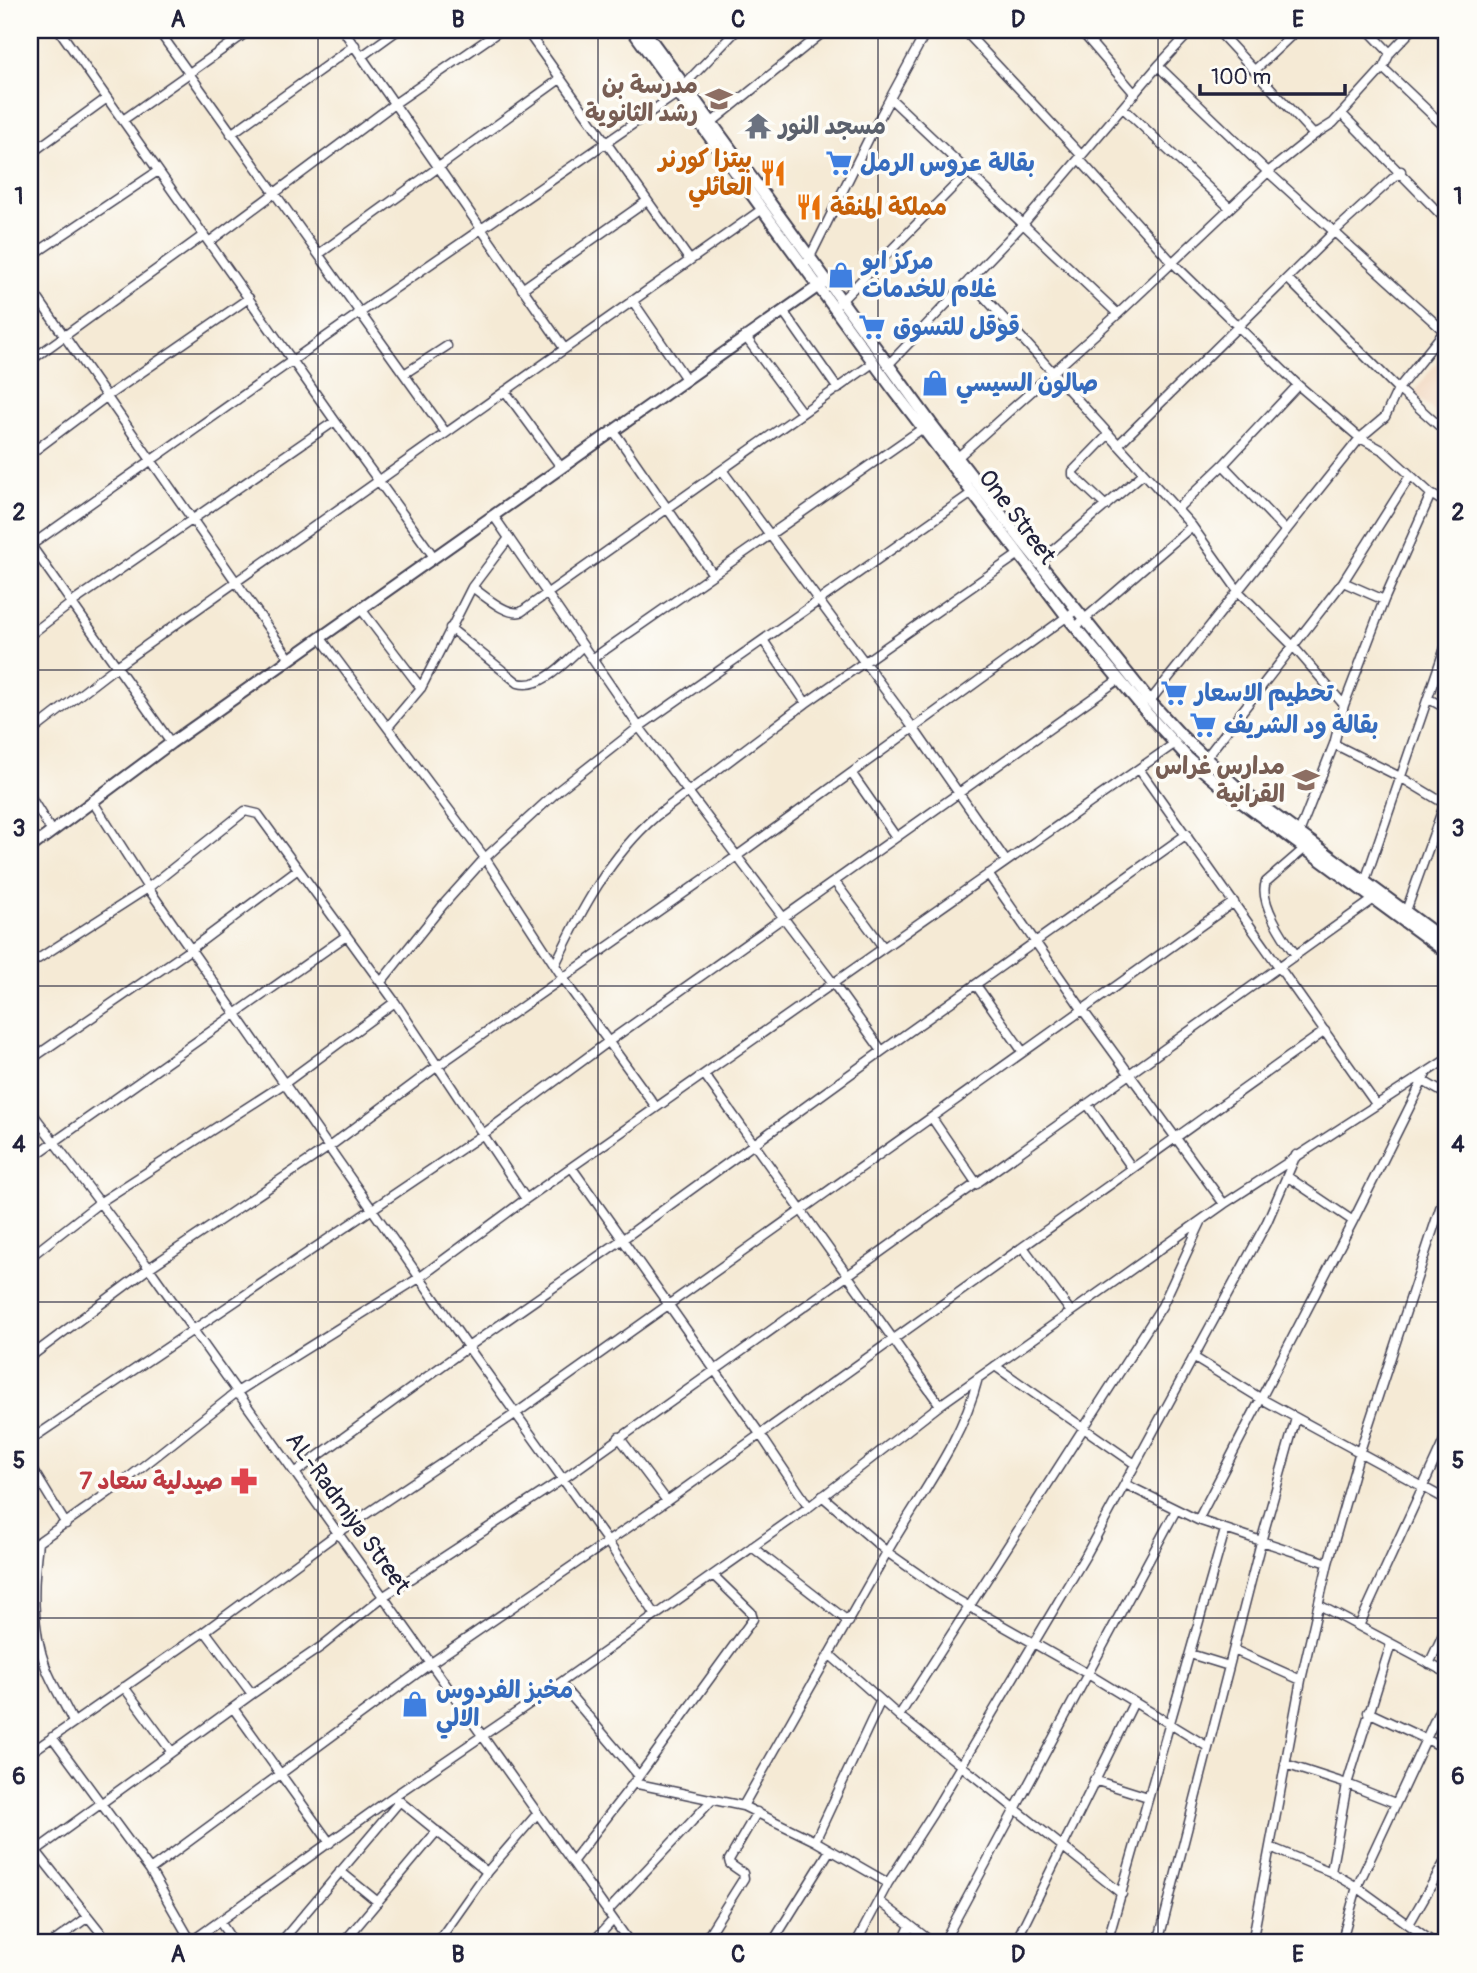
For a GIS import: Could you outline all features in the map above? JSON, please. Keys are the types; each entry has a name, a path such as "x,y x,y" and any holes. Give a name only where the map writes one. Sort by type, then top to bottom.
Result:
{"street":[{"path":"59,30 434,557"},
{"path":"158,30 446,433"},
{"path":"123,120 250,30"},
{"path":"343,30 564,348"},
{"path":"362,56 398,30"},
{"path":"30,361 275,195 394,104 500,30"},
{"path":"526,30 689,259"},
{"name":"One Street","path":"632,30 643,35 761,210 807,263"},
{"path":"171,743 30,545 681,89 737,30"},
{"path":"711,123 826,30"},
{"path":"807,263 927,30"},
{"path":"964,30 1172,262 1298,385 1360,438 1384,451 1410,477 1447,504"},
{"path":"1080,30 1135,94"},
{"path":"1088,39 1099,30"},
{"path":"888,365 1024,223 1157,65 1192,30"},
{"path":"1217,30 1314,135"},
{"path":"1255,70 1297,30"},
{"path":"1368,30 1390,53"},
{"path":"958,457 1118,314 1268,172 1333,123 1383,68 1390,53 1412,30"},
{"path":"1436,30 1447,39"},
{"path":"231,134 355,45"},
{"path":"1150,701 1360,438 1385,417 1398,389 1446,330 1268,172 1157,65"},
{"path":"1383,68 1447,128"},
{"path":"319,254 560,79"},
{"name":"One Street","path":"681,89 711,123 837,304 888,365 958,457 972,493 1019,554 1080,624 1205,759 1295,834 1304,849 1447,953"},
{"path":"30,154 107,98"},
{"path":"890,98 1118,314"},
{"path":"1123,108 1230,208"},
{"path":"1342,114 1401,171 1447,221"},
{"path":"30,257 158,171"},
{"path":"1118,445 1335,231 1401,171"},
{"path":"837,304 968,172"},
{"path":"522,289 647,201"},
{"path":"30,733 117,666 761,210"},
{"path":"1288,279 1398,389 1447,433"},
{"path":"969,280 1177,509 1239,592 1293,646 1345,705"},
{"path":"30,848 171,743 822,284"},
{"path":"30,287 290,659"},
{"path":"30,454 106,397 249,298"},
{"path":"632,300 686,379"},
{"name":"One Street","path":"837,304 873,363 923,428 1039,562 1072,614"},
{"path":"783,311 838,388"},
{"path":"745,337 802,413"},
{"path":"404,374 447,346"},
{"path":"472,587 515,614 521,612 873,363"},
{"path":"1177,509 1223,465 1298,385"},
{"path":"505,391 561,467"},
{"path":"30,635 72,602 335,421"},
{"path":"592,659 923,428"},
{"path":"613,430 712,573"},
{"path":"1106,506 1073,475 1073,471 1109,434"},
{"path":"1223,465 1286,531"},
{"path":"722,470 914,729 1006,861"},
{"path":"1039,562 1144,473"},
{"path":"1205,759 1343,582 1410,477"},
{"path":"381,982 485,858 528,816 639,727 972,493"},
{"path":"1295,834 1334,744 1345,705 1384,600 1431,494"},
{"path":"493,516 639,727 882,1051"},
{"path":"1080,624 1192,527"},
{"path":"388,727 421,688 472,587 509,538"},
{"path":"555,964 582,913 617,858 645,825 806,703 1019,554"},
{"path":"1343,582 1384,600"},
{"path":"361,608 421,688"},
{"path":"30,1357 149,1268 329,1147 563,976 737,856 1072,614"},
{"name":"One Street","path":"1080,624 1118,680 1174,744 1233,796 1365,881 1447,942"},
{"path":"450,628 518,683 527,685 540,682 583,646"},
{"path":"320,638 485,858 608,1042 656,1107"},
{"path":"762,640 806,703"},
{"path":"1365,881 1447,642"},
{"path":"30,1440 482,1135 608,1042 1118,680"},
{"path":"1429,699 1447,709"},
{"path":"30,1548 122,1483 237,1392 419,1278 656,1107 1174,744"},
{"path":"1334,744 1446,802 1406,911"},
{"path":"1139,769 1376,1104"},
{"path":"852,774 896,837"},
{"path":"30,796 52,832"},
{"path":"93,802 148,888 419,1278 608,1542 655,1614"},
{"path":"30,964 148,888 245,811 252,811 258,814 381,982 439,1065 526,1199"},
{"path":"296,1472 1187,834"},
{"path":"1296,955 1277,928 1263,889 1265,882 1304,849"},
{"path":"30,1060 191,949 298,869"},
{"path":"988,874 1224,1204"},
{"path":"835,882 883,947"},
{"path":"109,1943 33,1853 322,1646 384,1596 563,1479 1374,899"},
{"path":"30,1753 205,1631 338,1532 515,1414 1234,902"},
{"path":"30,1159 53,1140 346,936"},
{"path":"976,985 1023,1052"},
{"path":"30,1257 99,1202 285,1083 395,1002"},
{"path":"150,1870 431,1663 667,1501 1325,1031"},
{"path":"52,1737 150,1870 191,1942 809,1507 940,1405 1224,1204 1376,1104 1424,1077 1447,1059"},
{"path":"704,1074 940,1405"},
{"path":"1424,1077 1447,1094"},
{"path":"1198,1520 1353,1221 1424,1077"},
{"path":"1088,1105 1132,1168"},
{"name":"AL-Radmiya Street","path":"30,1110 193,1329 630,1943"},
{"path":"932,1118 977,1184"},
{"path":"856,1943 888,1883 1035,1644 1125,1484 1267,1222 1296,1155"},
{"path":"572,1168 809,1507"},
{"path":"1288,1177 1353,1221"},
{"path":"1252,1943 1301,1680 1328,1563 1360,1451 1447,1186"},
{"path":"899,1716 1163,1306 1202,1220"},
{"path":"1023,1247 1071,1312"},
{"path":"1193,1357 1260,1398 1447,1500"},
{"path":"995,1366 1135,1464"},
{"path":"743,1806 955,1438 970,1406 978,1378"},
{"path":"1158,1943 1261,1542 1296,1418"},
{"path":"1359,1626 1447,1434"},
{"path":"620,1437 667,1501"},
{"path":"30,1465 66,1524"},
{"path":"1125,1484 1198,1520 1328,1563"},
{"path":"822,1496 887,1552 968,1607 1088,1674 1208,1747"},
{"path":"943,1943 1176,1510"},
{"path":"1107,1943 1225,1530"},
{"path":"38,1542 34,1582 38,1635 47,1671 73,1722"},
{"path":"752,1547 849,1622"},
{"path":"572,1862 636,1780 753,1619 751,1612 713,1575"},
{"path":"1319,1605 1447,1673"},
{"path":"1429,1664 1447,1626"},
{"path":"205,1631 252,1694"},
{"path":"1331,1872 1347,1784 1391,1644"},
{"path":"1234,1650 1301,1680"},
{"path":"829,1654 899,1716 1122,1894"},
{"path":"1190,1654 1229,1666"},
{"path":"560,1683 636,1780 743,1806 815,1841 888,1883"},
{"path":"124,1687 172,1752"},
{"path":"1341,1943 1357,1886 1447,1694"},
{"path":"815,1841 881,1700"},
{"path":"1015,1943 1134,1702"},
{"path":"233,1708 330,1843"},
{"path":"1368,1712 1447,1749"},
{"path":"1285,1764 1395,1803"},
{"path":"1094,1780 1148,1797"},
{"path":"397,1799 487,1872"},
{"path":"280,1943 397,1799"},
{"path":"607,1912 712,1800"},
{"path":"703,1943 744,1878 743,1873 730,1864 729,1860 757,1812"},
{"path":"437,1943 487,1872 537,1814"},
{"path":"343,1943 436,1831"},
{"path":"1270,1847 1331,1872 1357,1886 1434,1943"},
{"path":"772,1943 830,1850"},
{"path":"1409,1924 1447,1858"},
{"path":"340,1871 377,1902"},
{"path":"879,1900 933,1943"},
{"path":"52,1943 88,1917"},
{"path":"592,1943 613,1920"},
{"path":"220,1922 234,1943"},
{"path":"902,1943 910,1926"}],"shaded area":[{"path":"1447,347 1447,424 1414,393"}],"place":[{"name":"مدرسة بن رشد الثانوية","path":"719,99"},
{"name":"مسجد النور","path":"758,126"},
{"name":"بقالة عروس الرمل","path":"839,163"},
{"name":"بيتزا كورنر العائلي","path":"773,173"},
{"name":"مملكة المنقة","path":"809,207"},
{"name":"مركز ابو غلام للخدمات","path":"841,275"},
{"name":"قوقل للتسوق","path":"872,327"},
{"name":"صالون السيسي","path":"935,383"},
{"name":"تحطيم الاسعار","path":"1174,693"},
{"name":"بقالة ود الشريف","path":"1203,725"},
{"name":"مدارس غراس القرانية","path":"1306,780"},
{"name":"صيدلية سعاد 7","path":"244,1481"},
{"name":"مخبز الفردوس الالي","path":"415,1704"}]}
